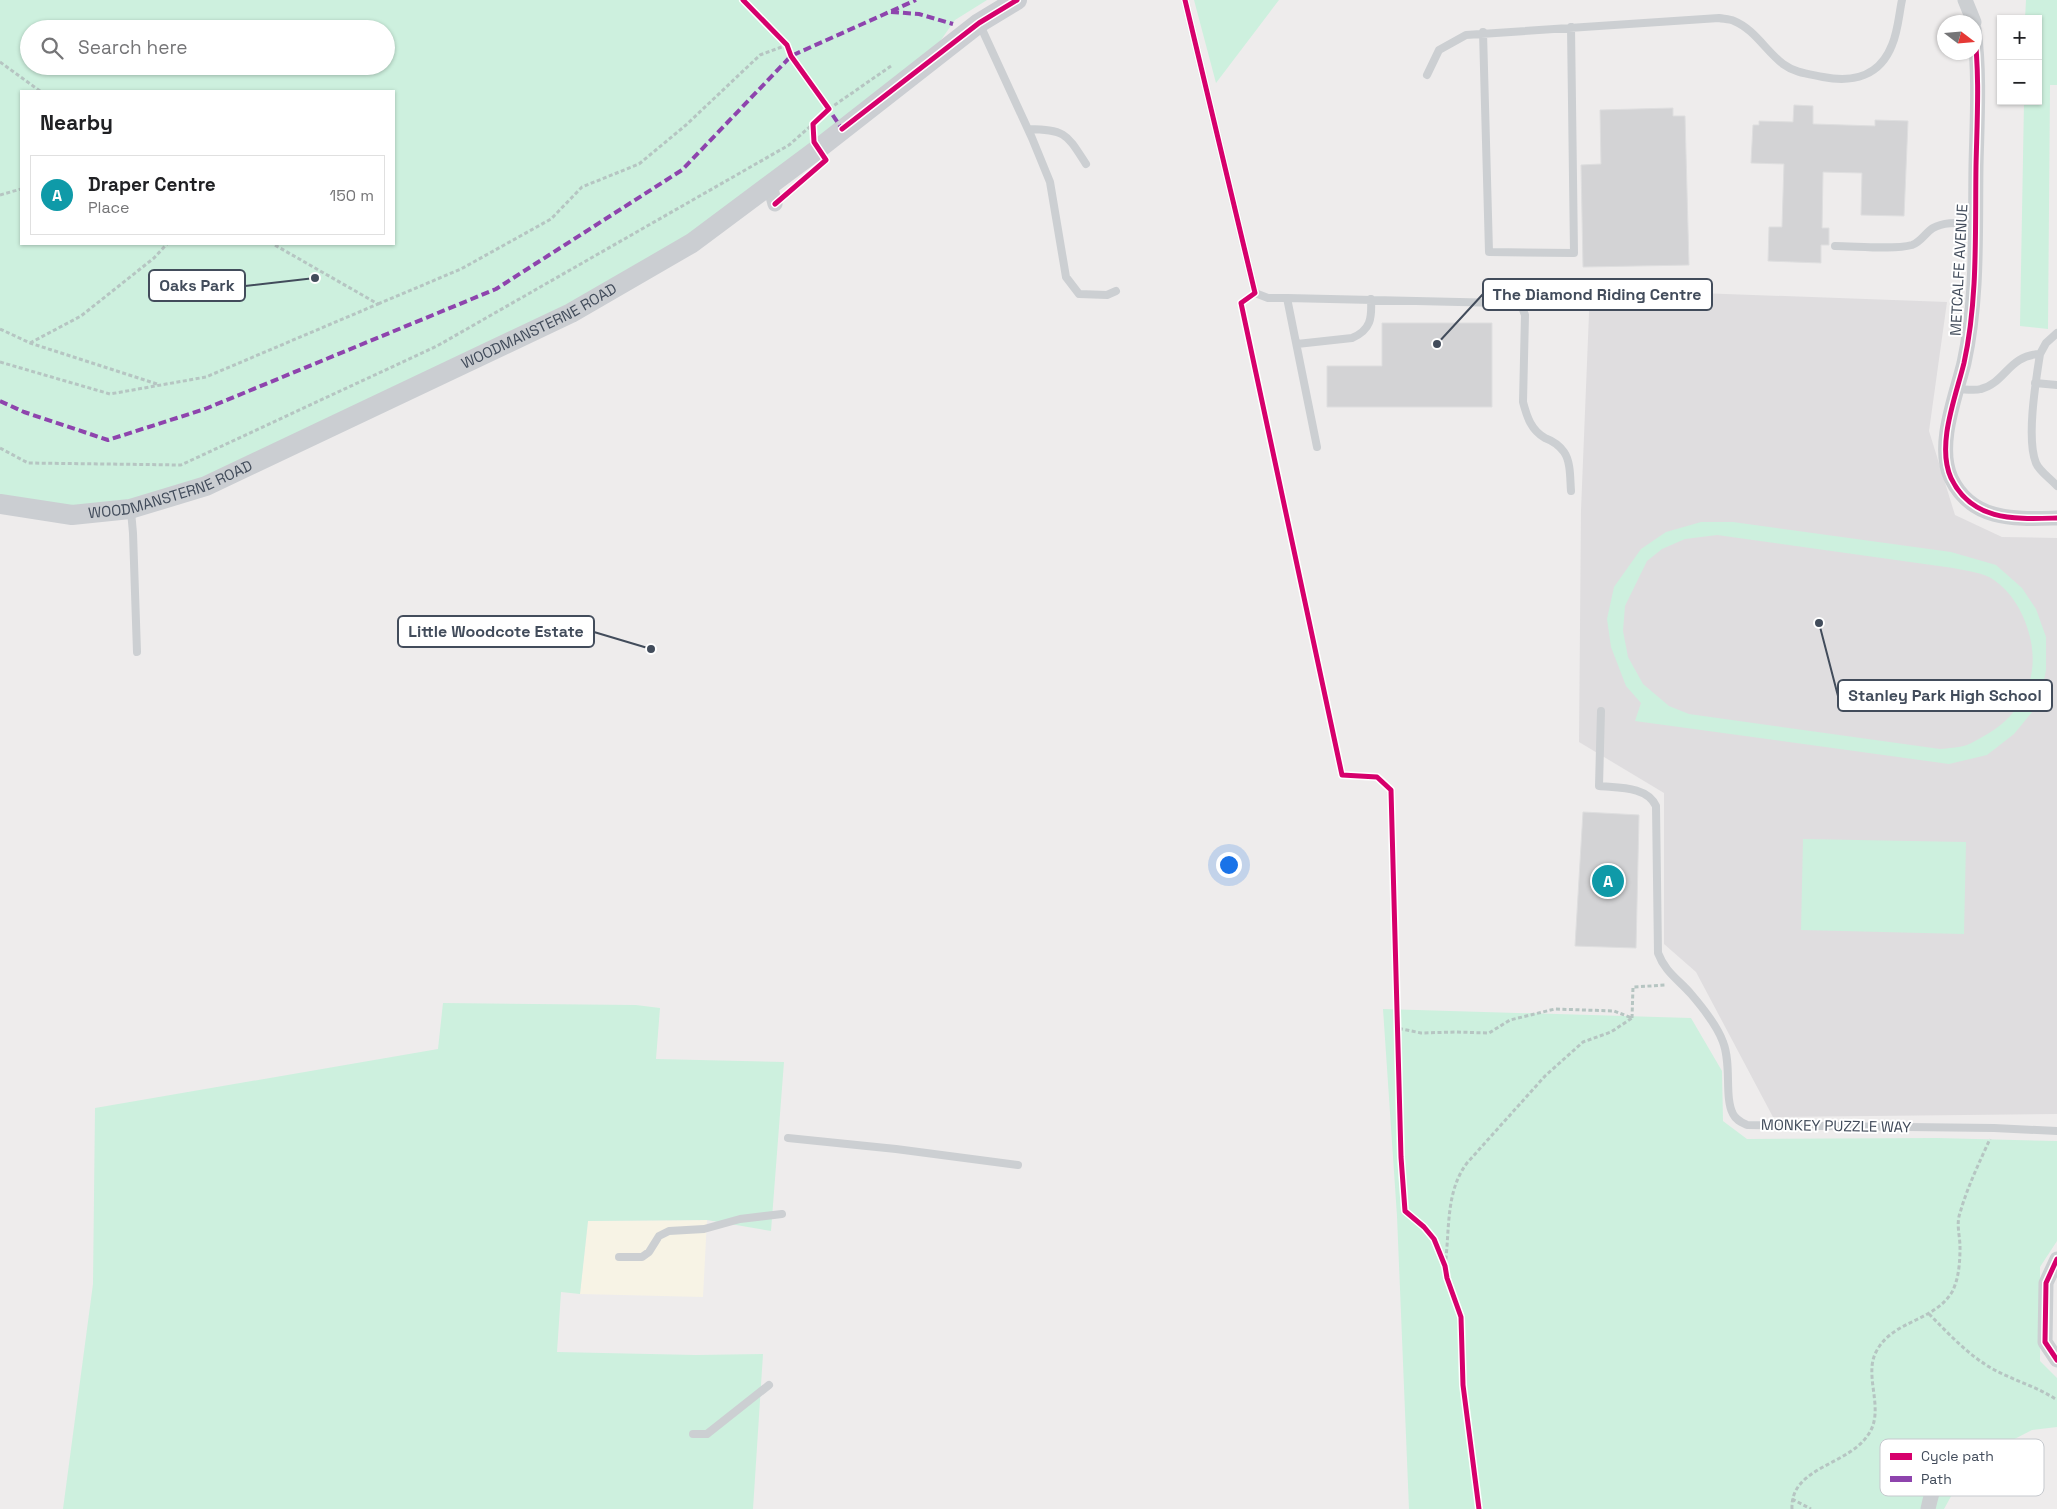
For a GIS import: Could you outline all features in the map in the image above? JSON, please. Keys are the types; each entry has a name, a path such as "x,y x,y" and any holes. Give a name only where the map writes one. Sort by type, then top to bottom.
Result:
{"main road":[{"name":"WOODMANSTERNE ROAD","path":"0,504 72,515 130,509 206,486 571,313 773,195 818,149 979,23 1017,0"}],"street":[{"path":"1965,0 1971,15"},
{"name":"METCALFE AVENUE","path":"1977,60 1973,295 1970,328 1947,436 1947,464 1955,486 1975,506 1996,515 2019,519 2057,518"},
{"path":"2057,1259 2046,1283 2045,1342 2057,1360"},
{"path":"1928,1509 1931,1496"}],"lane":[{"path":"1185,0 1255,293 1268,298 1502,303 1522,307 1526,314 1523,402 1526,414 1530,425 1566,454 1571,490"},
{"path":"1427,75 1439,50 1466,35 1483,32 1719,18 1734,21 1754,35 1781,63 1792,70 1835,80 1846,80 1858,78 1873,70 1885,59 1893,44 1902,0"},
{"path":"979,23 1028,129 1050,182 1066,277 1079,294 1107,295 1116,292"},
{"path":"1483,32 1489,252 1574,253 1571,27"},
{"path":"1028,129 1053,130 1070,139 1086,164"},
{"path":"1835,246 1899,246 1914,244 1933,228 1941,225 1956,223 1975,224"},
{"path":"1287,298 1317,447"},
{"path":"1297,344 1352,338 1359,335 1366,330 1370,322 1371,299"},
{"path":"2057,333 2046,343 2040,354 2036,383 2032,448 2036,465 2057,486"},
{"path":"1957,389 1980,390 1991,384 2022,357 2040,354"},
{"path":"2036,383 2057,384"},
{"path":"130,509 133,533 137,652"},
{"name":"MONKEY PUZZLE WAY","path":"1601,711 1599,786 1642,792 1649,795 1656,806 1658,953 1662,964 1670,975 1682,985 1714,1024 1724,1043 1729,1066 1730,1105 1733,1114 1739,1121 1747,1125 1994,1128 2057,1131"},
{"path":"788,1138 896,1149 1018,1165"},
{"path":"619,1257 642,1257 649,1252 659,1236 669,1231 704,1229 740,1219 782,1214"},
{"path":"693,1434 707,1434 769,1385"}],"path":[{"path":"0,362 110,394 206,377 462,269 551,219 582,188 639,164 686,125 760,55 787,45"},
{"path":"0,62 39,90"},
{"path":"0,448 28,463 181,465 437,346 789,145 818,119"},
{"path":"813,124 814,142 818,149"},
{"path":"0,195 20,189"},
{"path":"30,343 81,316 154,258 166,245"},
{"path":"274,245 378,304"},
{"path":"0,329 30,343 160,385"},
{"path":"1632,1018 1632,987 1682,985"},
{"path":"1397,1028 1421,1033 1456,1032 1489,1034 1510,1020 1555,1009 1614,1011 1632,1018"},
{"path":"1396,1018 1401,1157 1405,1210 1434,1239 1445,1266 1447,1278 1461,1317 1463,1385 1479,1509"},
{"path":"1445,1266 1451,1196 1459,1173 1545,1076 1583,1042 1611,1032 1632,1018"},
{"path":"1792,1509 1791,1499 1805,1477 1845,1457 1871,1430 1875,1418 1872,1368 1876,1352 1892,1332 1930,1314 1945,1301 1953,1290 1958,1271 1960,1247 1958,1222 1960,1213 1994,1128"},
{"path":"1930,1314 1955,1341 1990,1368 2042,1390 2057,1400"},
{"path":"1791,1499 1811,1509"}],"shaded area":[{"path":"1590,289 1947,302 1929,431 1955,515 2002,537 2057,538 2057,1114 1773,1117 1696,972 1664,944 1664,793 1579,742 1581,510"},
{"path":"707,1220 703,1297 580,1294 588,1221"}],"green space":[{"path":"0,0 987,0 955,20 936,47 692,243 206,486 130,509 0,504"},
{"path":"1194,0 1279,0 1216,83"},
{"path":"2026,0 2057,0 2057,85 2050,85 2048,329 2020,326 2024,105 2042,105 2042,15 2025,15"},
{"path":"1701,522 1733,522 1951,552 1996,565 2022,588 2036,609 2046,637 2046,670 2042,691 2033,711 2014,734 1987,755 1949,764 1635,721 1641,703 1626,686 1611,647 1607,619 1614,587 1641,549 1666,532","holes":["1717,535 1953,568 1985,575 2006,590 2023,615 2032,646 2033,662 2031,677 2026,691 2010,716 1998,727 1964,746 1940,749 1689,714 1669,706 1643,684 1628,657 1623,631 1625,606 1647,561 1662,549 1685,539"]},
{"path":"1803,839 1966,842 1964,934 1801,930"},
{"path":"443,1003 636,1005 660,1008 656,1059 784,1062 771,1231 707,1220 588,1221 580,1294 561,1292 557,1352 696,1355 763,1354 753,1509 63,1509 93,1284 95,1108 438,1049"},
{"path":"1383,1009 1691,1018 1722,1071 1723,1121 1747,1139 1937,1138 2057,1141 2057,1241 2040,1267 2040,1361 2057,1378 2057,1427 2032,1430 2015,1439 1880,1439 1880,1496 1951,1496 1944,1509 1409,1509 1397,1216"}],"building":[{"path":"1794,105 1813,106 1813,124 1875,126 1875,120 1908,121 1904,216 1861,215 1862,173 1823,172 1822,228 1829,228 1829,245 1821,245 1821,263 1768,261 1769,227 1782,227 1784,164 1751,163 1753,125 1759,125 1759,121 1793,122"},
{"path":"1673,108 1673,116 1685,116 1689,265 1583,267 1581,165 1601,164 1600,110"},
{"path":"1382,323 1492,323 1492,407 1327,407 1327,366 1382,366"},
{"path":"1583,812 1639,815 1636,948 1575,946"}],"marked path":[{"path":"0,401 24,412 108,440 205,409 496,289 682,170 791,56 916,0"},
{"path":"891,12 919,14 953,24"},
{"path":"826,105 842,129"}],"cycle path":[{"path":"743,0 787,45 791,56 829,109 813,124 814,142 826,160 775,204"},
{"path":"842,129 979,23 1017,0"},
{"path":"1185,0 1255,293 1241,303 1342,775 1377,777 1391,790 1401,1157 1405,1211 1424,1227 1434,1239 1445,1266 1447,1278 1461,1317 1463,1385 1479,1509"},
{"path":"1977,60 1978,98 1974,290 1964,363 1952,405 1946,436 1947,465 1951,478 1960,492 1971,503 1983,510 1996,515 2011,517 2057,518"},
{"path":"2057,1259 2046,1283 2045,1342 2057,1360"}],"place":[{"name":"Oaks Park","path":"315,278"},
{"name":"The Diamond Riding Centre","path":"1437,344"},
{"name":"Stanley Park High School","path":"1819,623"},
{"name":"Little Woodcote Estate","path":"651,649"},
{"name":"Draper Centre","path":"1608,881"}]}
